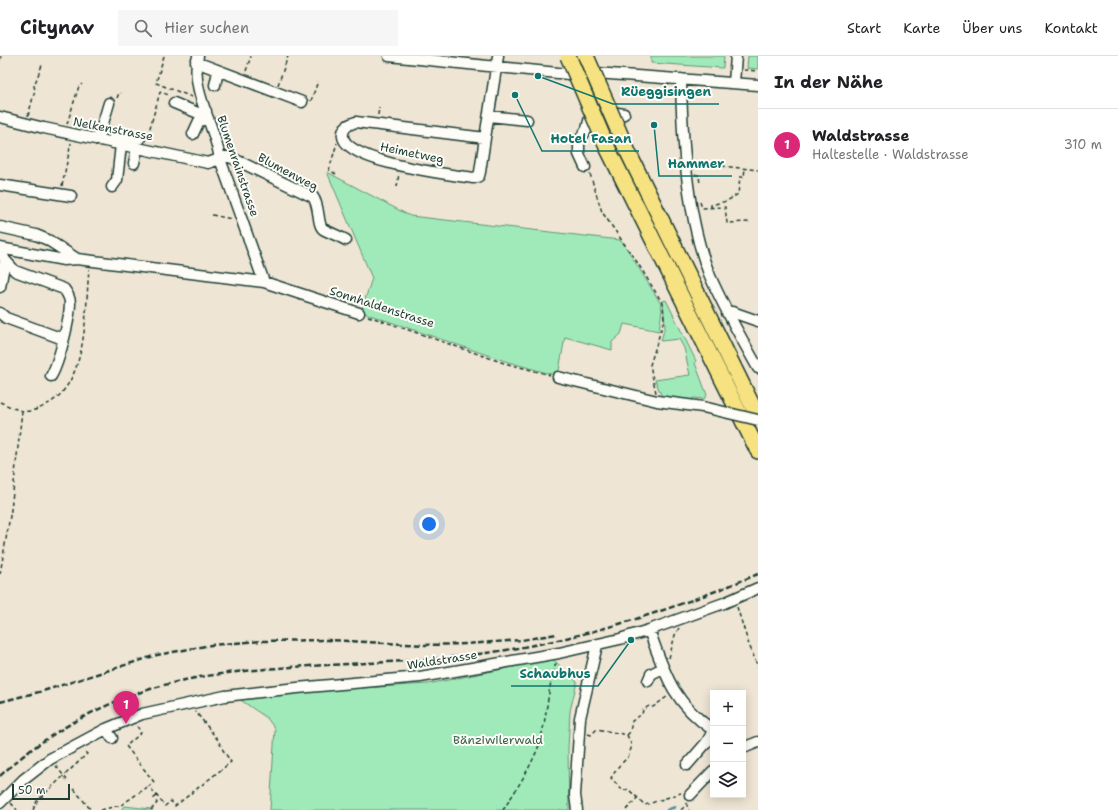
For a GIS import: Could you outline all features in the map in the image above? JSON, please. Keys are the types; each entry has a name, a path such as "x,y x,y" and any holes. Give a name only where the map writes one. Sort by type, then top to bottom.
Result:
{"highway":[{"path":"568,56 607,147 758,451"},
{"path":"587,59 626,148 758,417"}],"street":[{"path":"389,56 497,61 578,75"},
{"path":"734,83 736,56"},
{"path":"197,59 218,72 302,102"},
{"name":"Blumenrainstrasse","path":"197,59 198,90 264,282"},
{"path":"587,59 596,73 595,79 588,84 581,82 578,75 587,59"},
{"name":"Heimetweg","path":"485,138 356,122 349,124 344,129 343,140 349,147 371,158 400,166 474,178 479,176 489,116 497,61"},
{"path":"215,84 218,72"},
{"path":"596,73 758,85"},
{"path":"682,79 691,208 700,245 710,275 727,313 758,368"},
{"path":"585,167 579,154 579,141 587,129 592,109 588,84"},
{"path":"98,140 109,103"},
{"path":"174,104 198,113 207,114"},
{"path":"592,109 624,114"},
{"path":"192,134 199,122 207,114"},
{"path":"489,116 528,120"},
{"name":"Nelkenstrasse","path":"0,117 117,144 115,133 140,145 209,163 220,157"},
{"path":"112,187 117,180 117,144"},
{"path":"134,163 140,145"},
{"name":"Blumenweg","path":"220,157 232,158 313,197 318,203 320,225 346,240"},
{"path":"0,185 71,196"},
{"name":"Sonnhaldenstrasse","path":"0,227 36,235 48,240 77,259 264,282 359,313"},
{"path":"0,249 64,260 77,259"},
{"path":"0,249 5,260 15,271 64,289 68,293 70,302 63,339 56,367 51,376"},
{"path":"0,287 5,260"},
{"path":"727,313 732,312 758,321"},
{"path":"0,313 6,318 63,339"},
{"path":"558,377 657,401 703,406 758,420"},
{"name":"Waldstrasse","path":"4,801 23,780 50,759 106,729 142,714 225,696 420,677 559,654 649,630 724,603 758,588"},
{"path":"649,630 666,665 674,692 686,708 698,720 710,729"},
{"path":"577,810 575,794 579,732 587,680 597,645"},
{"path":"648,681 651,674 666,665"},
{"path":"106,729 112,738"},
{"path":"687,766 710,736"},
{"path":"746,747 758,742"},
{"path":"690,795 710,774"}],"path":[{"path":"1,56 0,60 4,60"},
{"path":"164,56 156,82 196,98"},
{"path":"243,80 251,56"},
{"path":"276,92 288,56"},
{"path":"25,124 34,97 34,86 42,65"},
{"path":"40,70 44,71"},
{"path":"742,70 758,71"},
{"path":"302,102 310,105 318,81"},
{"path":"64,133 79,86 82,84"},
{"path":"140,145 152,124 160,92 173,97 174,104"},
{"path":"336,174 329,170 337,144 343,140"},
{"path":"61,194 71,142"},
{"path":"687,162 758,170"},
{"path":"397,187 400,166"},
{"path":"585,167 593,179 602,212 637,262 663,304 662,327 650,365 657,401"},
{"path":"711,208 711,205 727,201 738,194 740,177 744,177 744,168"},
{"path":"694,181 693,175 698,175 700,185"},
{"path":"700,200 702,208 725,207 727,223 750,222"},
{"path":"212,216 242,219"},
{"name":"Sonnhaldenstrasse","path":"359,313 504,363 558,377"},
{"path":"0,574 11,510 22,411"},
{"path":"736,602 748,642 758,667"},
{"path":"666,665 675,635 681,626"},
{"path":"503,810 514,794 538,745 551,677 559,654"},
{"path":"627,735 630,732 632,722 642,714 642,710 649,706 653,707 670,694"},
{"path":"149,786 165,806 171,802 175,806 231,762 218,740 191,706"},
{"path":"101,810 121,805 154,782 126,746 141,733 133,718"},
{"path":"579,732 591,735 598,729 627,735 632,743 631,750 628,757 618,767 611,778 623,791 628,789 647,805 684,792 690,795"},
{"path":"33,810 37,801 87,754 84,750"},
{"path":"53,763 67,780"},
{"path":"74,789 91,810"},
{"path":"151,810 156,804 154,798 157,796"},
{"path":"626,810 638,797"},
{"path":"4,801 16,809"},
{"path":"681,810 686,805"},
{"path":"12,810 16,809"}],"green space":[{"path":"651,56 724,56 723,68 651,63"},
{"path":"748,56 758,56 758,69 747,68"},
{"path":"327,172 410,216 620,240 661,304 662,310 659,331 624,324 621,334 612,342 612,350 565,337 558,376 508,362 361,312 372,278"},
{"path":"666,300 696,361 695,363 707,395 704,399 694,398 690,400 662,397 655,380 690,375 684,348 679,339 661,341 665,326 663,301"},
{"name":"Bänziwilerwald","path":"553,659 577,682 570,711 568,750 569,810 270,810 275,729 267,718 239,699 277,693 428,684"},
{"path":"124,806 151,809 153,810 121,810"}],"waterway":[{"path":"667,810 675,807"}],"railway":[{"path":"0,776 43,741 66,726 116,702 168,684 195,678 267,669 450,657 521,647 590,632 658,612 758,574"},
{"path":"0,702 43,691 157,655 211,645 261,641 328,640 424,645 466,644 522,640 557,634"}],"place":[{"name":"Rüeggisingen","path":"538,76"},
{"name":"Hotel Fasan","path":"515,95"},
{"name":"Hammer","path":"654,125"},
{"name":"Schaubhus","path":"631,640"},
{"name":"Waldstrasse","path":"126,724"}]}
